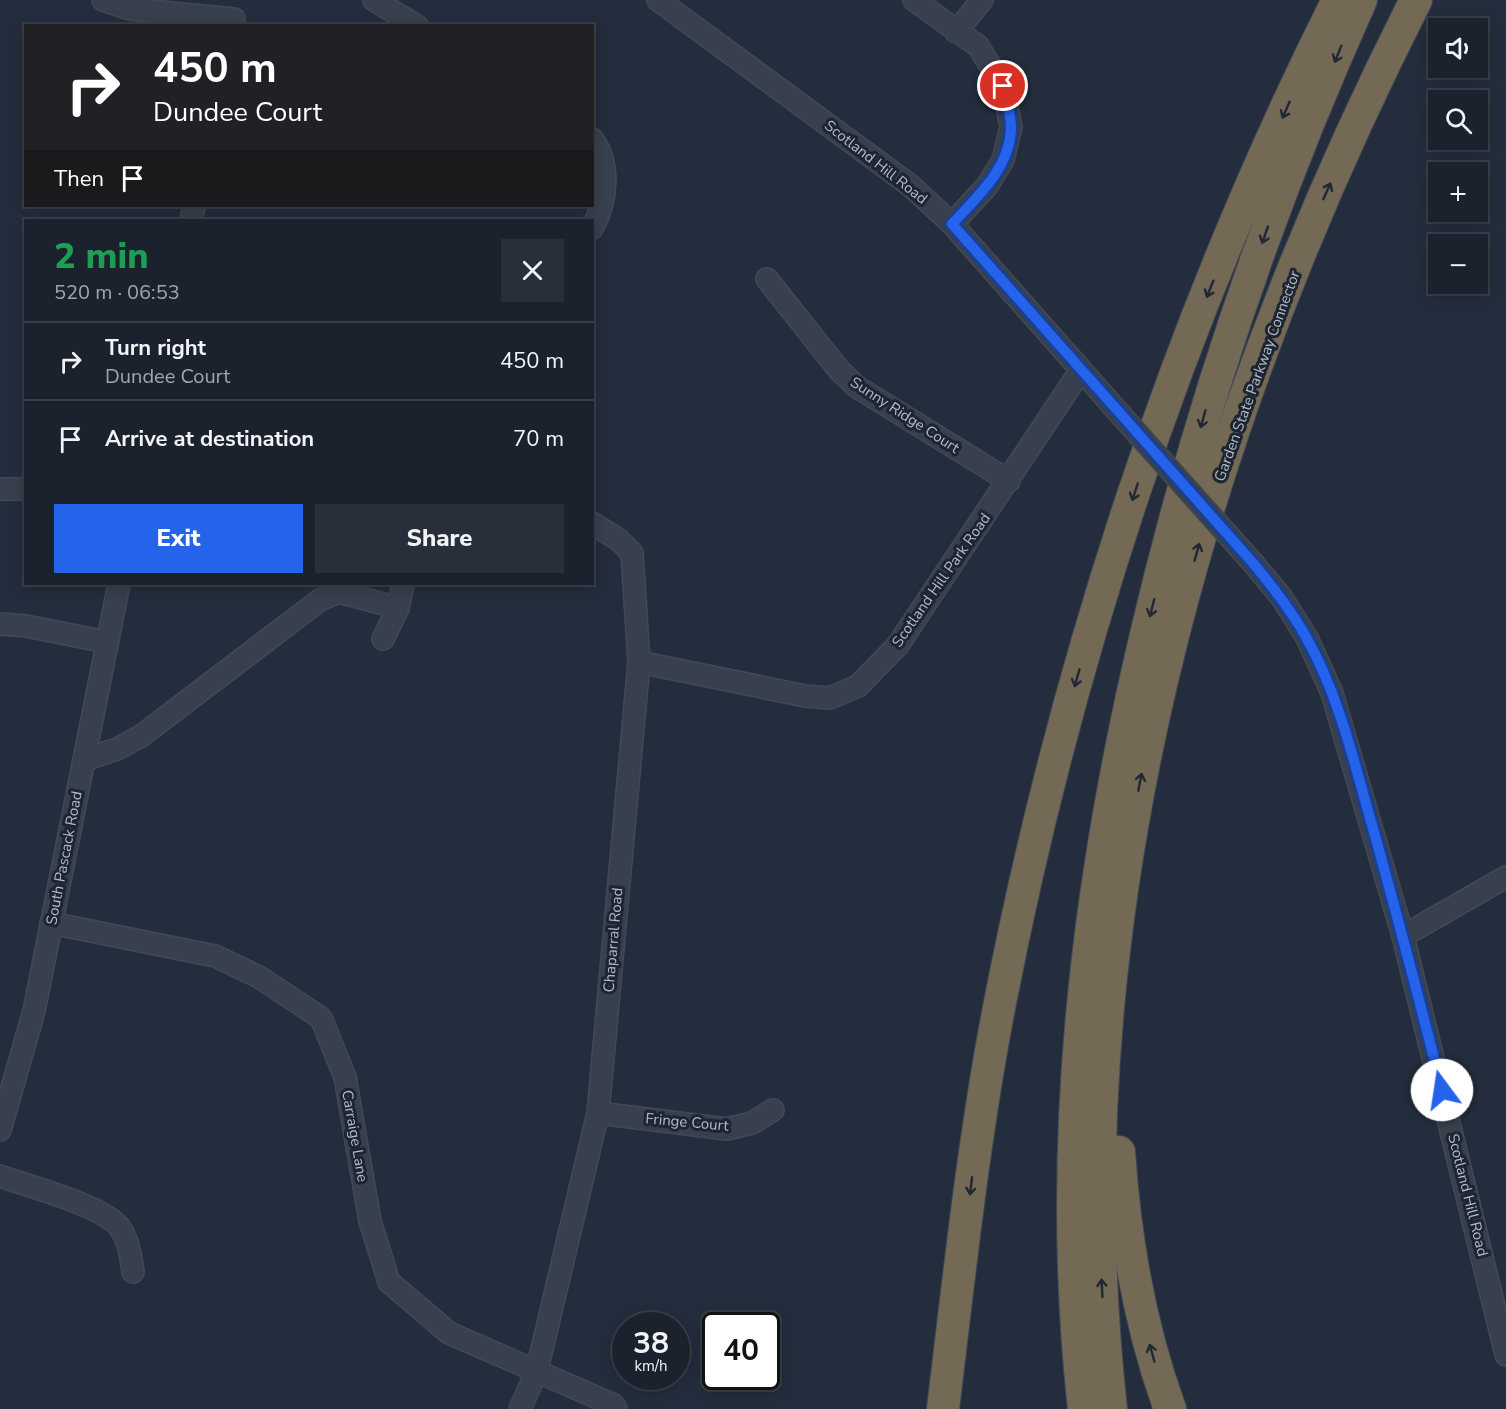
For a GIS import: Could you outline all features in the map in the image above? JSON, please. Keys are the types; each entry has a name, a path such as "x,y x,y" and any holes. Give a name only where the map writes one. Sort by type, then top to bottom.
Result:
{"highway":[{"path":"943,1407 979,1128 997,1019 1034,844 1073,692 1129,511 1189,343 1283,118 1338,0"},
{"path":"1084,1409 1075,1281 1074,1114 1087,955 1114,780 1160,574 1209,398 1277,204 1361,0"},
{"name":"Garden State Parkway Connector","path":"1130,840 1149,742 1177,624 1242,412 1321,204 1366,102 1416,0"},
{"path":"1111,1409 1102,1282 1101,1115 1108,1004 1130,840"},
{"path":"1130,840 1118,1059 1120,1169 1130,1252 1140,1309 1170,1409"}],"street":[{"path":"103,0 130,9 235,15"},
{"path":"374,0 414,24"},
{"name":"Scotland Hill Road","path":"658,0 871,155 911,186 952,224 1282,598 1307,638 1332,693 1403,936 1506,1354"},
{"path":"914,0 978,46 1003,86 1011,127 1004,160 987,186 952,224"},
{"path":"956,32 982,0"},
{"path":"594,141 599,147 606,186 601,213 594,225"},
{"name":"Sunny Ridge Court","path":"767,279 839,370 857,387 1009,481"},
{"name":"Scotland Hill Park Road","path":"639,662 805,696 830,698 858,686 898,645 1081,370"},
{"path":"0,489 24,489"},
{"name":"Chaparral Road","path":"520,1409 537,1370 598,1113 639,662 632,554 619,540 594,524"},
{"name":"South Pascack Road","path":"0,1130 34,1011 119,585"},
{"path":"383,639 398,608 403,585"},
{"path":"84,760 117,749 141,736 320,600 339,592 398,608"},
{"path":"0,624 26,626 107,642"},
{"path":"1403,936 1506,877"},
{"name":"Carraige Lane","path":"51,923 215,956 259,977 321,1018 345,1077 370,1221 389,1282 449,1333 537,1370 614,1406 616,1409"},
{"name":"Fringe Court","path":"598,1113 727,1129 752,1123 773,1110"},
{"path":"0,1176 101,1212 119,1227 129,1247 133,1272"}],"route":[{"path":"1003,86 1011,127 1004,160 987,186 952,224 1253,563 1282,598 1307,638 1332,693 1353,759 1403,936 1442,1090"}]}
